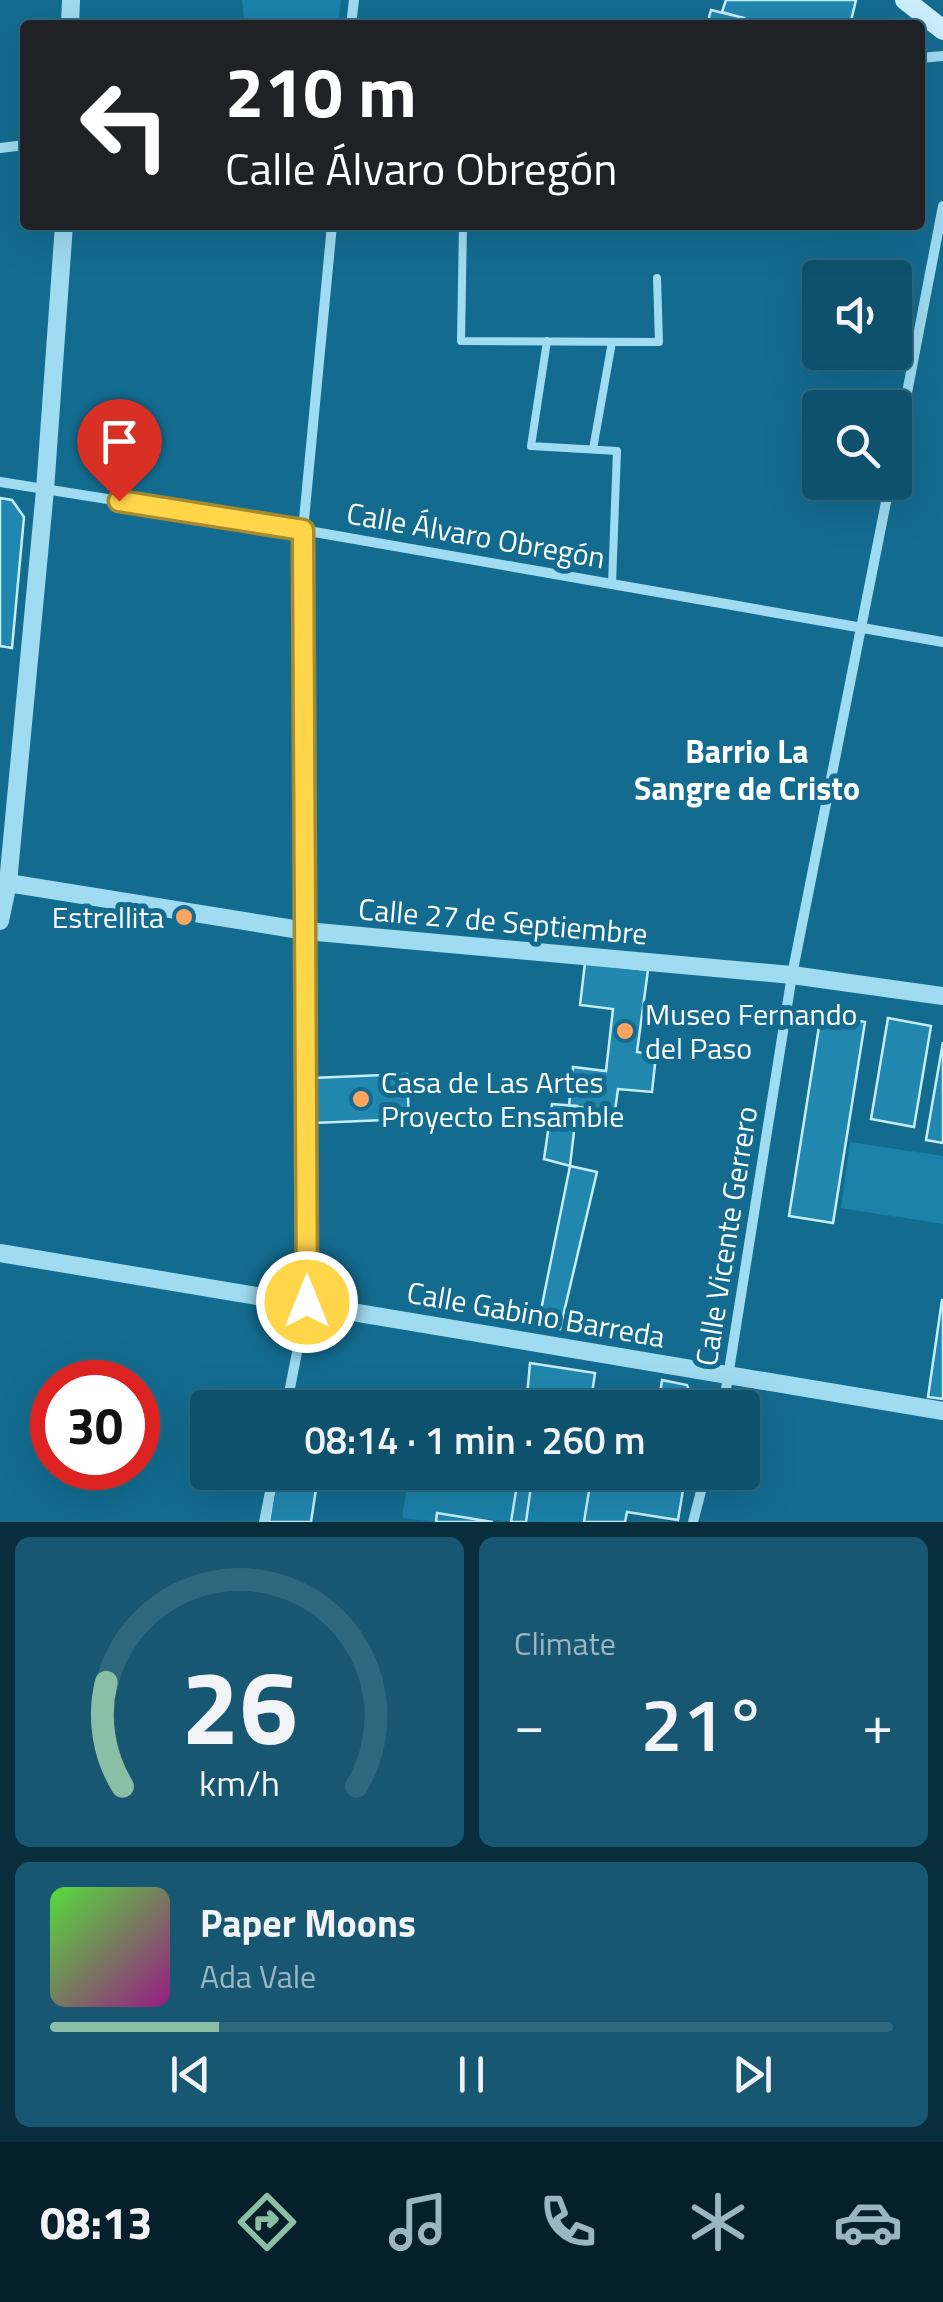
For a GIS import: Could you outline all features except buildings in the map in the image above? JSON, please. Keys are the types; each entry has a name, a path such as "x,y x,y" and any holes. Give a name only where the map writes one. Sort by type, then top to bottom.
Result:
{"main road":[{"path":"906,0 943,30"}],"street":[{"path":"908,390 943,206"},
{"path":"0,921 45,490 64,230"},
{"path":"290,1390 307,1302 303,530 332,230"},
{"name":"Calle Álvaro Obregón","path":"0,482 303,530 943,642"},
{"name":"Calle Vicente Gerrero","path":"727,1390 792,975 887,500"},
{"name":"Calle 27 de Septiembre","path":"4,882 306,931 792,975 943,996"},
{"name":"Calle Gabino Barreda","path":"0,1253 943,1410"},
{"path":"264,1522 270,1490"},
{"path":"693,1522 701,1490"}],"lane":[{"path":"463,230 461,341 659,342 657,278"},
{"path":"547,341 531,446 617,451 612,584"},
{"path":"594,450 612,342"}],"shaded area":[{"path":"242,0 341,0 339,20 244,20"},
{"path":"850,1142 943,1156 943,1224 841,1208"},
{"path":"406,1490 516,1490 511,1522 438,1513 436,1522 402,1518"},
{"path":"531,1490 589,1490 584,1522 526,1522"}],"place":[{"name":"Estrellita","path":"184,917"},
{"name":"Museo Fernando del Paso","path":"625,1031"},
{"name":"Casa de Las Artes Proyecto Ensamble","path":"361,1099"}],"district":[{"name":"Barrio La Sangre de Cristo","path":"747,770"}],"route":[{"path":"119,501 303,530 307,1302"}]}
